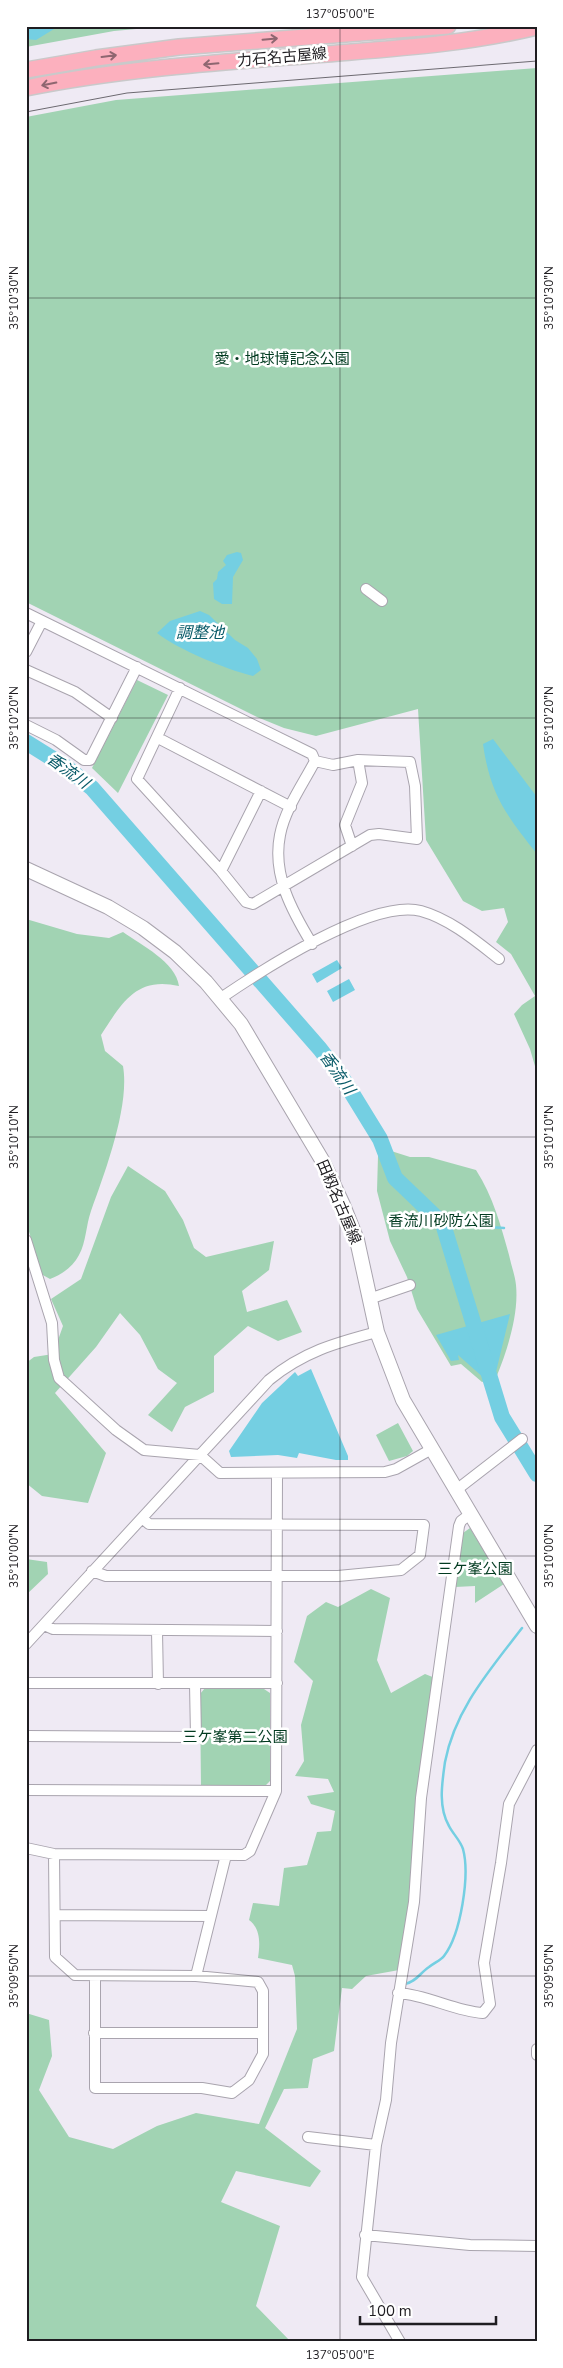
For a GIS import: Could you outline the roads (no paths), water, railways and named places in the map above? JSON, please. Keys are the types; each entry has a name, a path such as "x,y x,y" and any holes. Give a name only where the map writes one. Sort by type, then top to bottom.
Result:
{"main road":[{"path":"406,31 424,26"},
{"name":"力石名古屋線","path":"26,70 179,47 284,38 406,31 448,26"},
{"name":"力石名古屋線","path":"26,88 103,75 451,44 537,27"},
{"path":"326,54 434,53 490,47 537,37"},
{"name":"田籾名古屋線","path":"26,869 108,907 143,928 175,952 221,998 255,1046 322,1160 357,1240 377,1332 400,1393 454,1491 537,1626"}],"street":[{"path":"366,589 382,601"},
{"path":"26,613 312,754 315,761"},
{"path":"26,652 42,621"},
{"path":"26,725 56,740 84,760 90,760 137,667"},
{"path":"26,670 74,692 112,718"},
{"path":"180,688 137,779 221,871 246,902 253,904 370,835 379,834 417,839 415,786 410,762 358,760 333,765 315,761"},
{"path":"158,738 291,807"},
{"path":"352,846 345,825 362,783 358,760"},
{"path":"312,944 283,887 278,865 280,834 291,807 315,761"},
{"path":"221,871 261,790"},
{"path":"221,998 312,944 367,917 385,911 420,911 454,927 499,959"},
{"path":"26,1240 52,1323 54,1360 59,1378 116,1430 144,1450 200,1455 220,1473 380,1472 396,1469 430,1450"},
{"path":"370,1299 410,1285"},
{"path":"26,1644 269,1380 288,1366 330,1344 377,1332"},
{"path":"454,1491 522,1439"},
{"path":"26,1848 54,1854 244,1855 250,1851 276,1791 277,1473"},
{"path":"400,2342 362,2277 365,2234 376,2145 386,2100 398,1993 414,1902 421,1798 459,1526 461,1521 469,1515"},
{"path":"92,1571 106,1576 338,1576 401,1570 420,1555 424,1526 149,1524 142,1518"},
{"path":"44,1625 53,1629 277,1631"},
{"path":"157,1631 158,1684"},
{"path":"26,1683 277,1683"},
{"path":"26,1736 196,1737 195,1684"},
{"path":"398,1993 429,1998 473,2012 483,2013 490,2004 484,1963 509,1804 537,1750"},
{"path":"26,1790 276,1791"},
{"path":"54,1854 55,1957 75,1975 95,1977 196,1976 258,1982 263,1992 263,2054 249,2080 232,2093 202,2088 96,2088 94,2033 95,1977"},
{"path":"196,1976 226,1855"},
{"path":"56,1915 210,1916"},
{"path":"94,2033 263,2033"},
{"path":"537,2049 537,2055"},
{"path":"308,2137 376,2145"},
{"path":"365,2234 470,2245 537,2246"}],"water":[{"path":"26,26 59,26 36,40 26,39"},
{"path":"237,552 241,553 243,560 233,577 232,604 222,604 214,599 213,583 217,579 218,572 226,565 223,561 227,555"},
{"name":"調整池","path":"200,611 209,615 235,640 248,648 257,659 261,670 253,676 229,669 190,652 157,633 170,621"},
{"path":"493,739 537,797 537,854 508,815 490,777 483,744"},
{"path":"337,960 342,968 317,983 312,974"},
{"path":"349,979 355,990 333,1002 327,991"},
{"path":"510,1314 495,1376 484,1378 458,1355 459,1360 451,1361 436,1335"},
{"path":"311,1369 348,1456 348,1460 336,1460 299,1453 297,1458 278,1455 231,1457 229,1451 262,1403 295,1372 298,1376"}],"waterway":[{"name":"香流川","path":"26,742 66,767 92,788 320,1049 345,1082 380,1139 395,1178 443,1224 502,1417 537,1474"},
{"path":"431,1213 473,1226 504,1228"},
{"path":"405,1984 415,1979 444,1956 455,1934 463,1904 465,1888 463,1849 446,1819 442,1803 445,1762 450,1743 465,1707 475,1691 522,1628"}],"tram line":[{"path":"26,112 127,93 537,61"}],"park label":[{"name":"愛・地球博記念公園","path":"282,359"},
{"name":"香流川砂防公園","path":"441,1221"},
{"name":"三ケ峯公園","path":"475,1569"},
{"name":"三ケ峯第二公園","path":"235,1737"}]}
